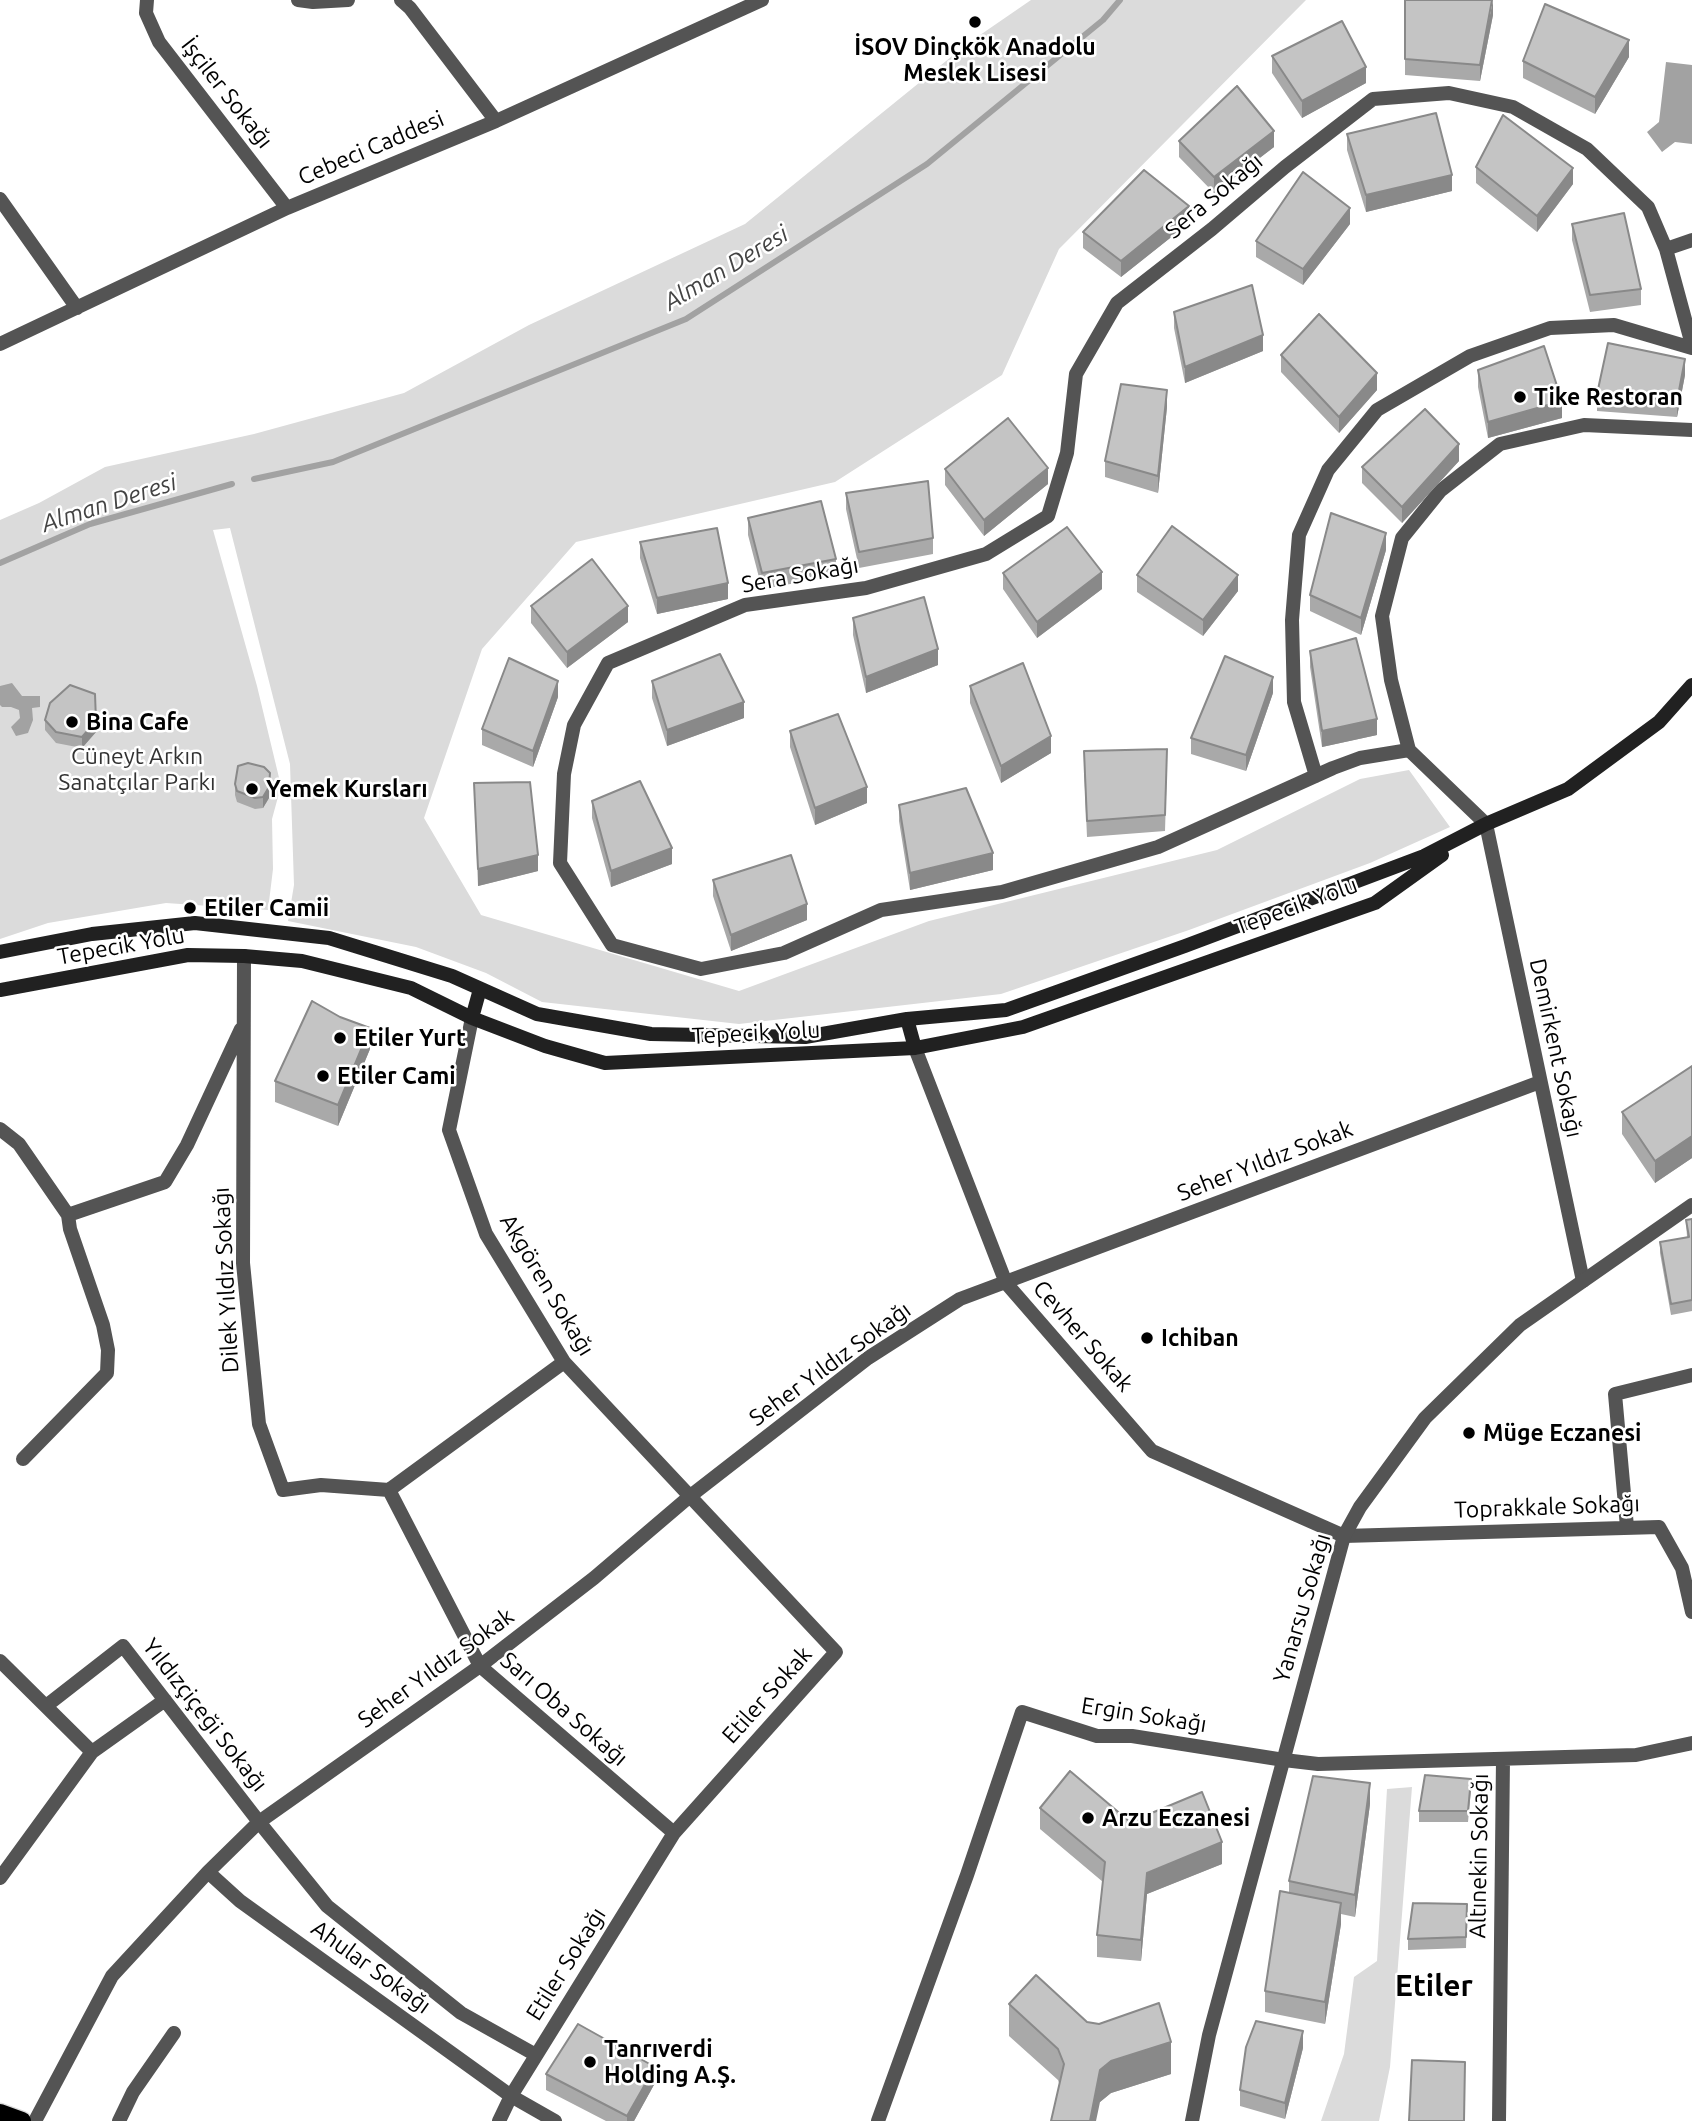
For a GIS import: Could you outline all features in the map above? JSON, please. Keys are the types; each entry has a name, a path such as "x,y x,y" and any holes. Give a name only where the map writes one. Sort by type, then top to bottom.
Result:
{"main road":[{"name":"Tepecik Yolu","path":"0,952 92,934 195,923 329,938 452,976 537,1014 651,1034 805,1037 908,1019 1006,1010 1424,856 1486,824 1568,789 1659,722 1692,688"},
{"name":"Tepecik Yolu","path":"0,990 188,955 244,956 302,961 411,988 472,1017 545,1046 605,1063 915,1048 1023,1027 1375,902 1486,824"},
{"path":"244,956 245,929"},
{"path":"472,1017 480,989"},
{"path":"908,1019 915,1048"},
{"path":"0,2113 22,2121"}],"street":[{"name":"İşçiler Sokağı","path":"147,0 146,13 159,42 287,208"},
{"path":"298,0 348,0"},
{"path":"401,0 410,8 496,121"},
{"name":"Cebeci Caddesi","path":"0,344 287,208 496,121 762,0"},
{"name":"Sera Sokağı","path":"1409,750 1360,758 1333,768 1158,847 1002,892 881,910 784,953 701,969 612,946 560,863 564,774 574,725 608,663 745,606 866,588 986,554 1048,516 1067,453 1076,374 1117,303 1373,99 1449,93 1514,107 1587,149 1648,207 1666,249 1692,346"},
{"path":"0,199 77,308"},
{"path":"1666,249 1692,240"},
{"path":"1316,776 1294,702 1292,620 1299,534 1328,470 1377,410 1470,356 1550,328 1614,325 1692,346"},
{"path":"1486,824 1409,750 1391,680 1382,616 1402,538 1440,491 1500,444 1584,425 1692,430"},
{"name":"Demirkent Sokağı","path":"1486,824 1583,1281"},
{"name":"Dilek Yıldız Sokağı","path":"244,956 243,1263 259,1424 283,1490 321,1485 388,1490"},
{"name":"Akgören Sokağı","path":"472,1017 449,1130 486,1234 565,1363 689,1497"},
{"path":"68,1215 164,1182 187,1145 243,1024"},
{"name":"Cevher Sokak","path":"915,1048 1006,1283 1152,1451 1344,1536"},
{"name":"Seher Yıldız Sokak","path":"1006,1283 1540,1082"},
{"path":"0,1129 19,1144 68,1215 103,1325 108,1350 107,1374 23,1460"},
{"name":"Yanarsu Sokağı","path":"1192,2121 1209,2035 1344,1536 1360,1507 1424,1418 1520,1325 1692,1205"},
{"name":"Seher Yıldız Sokağı","path":"689,1497 868,1358 960,1299 1006,1283"},
{"path":"388,1490 565,1363"},
{"path":"1627,1528 1615,1394 1692,1375"},
{"name":"Sarı Oba Sokağı","path":"388,1490 480,1666 674,1833"},
{"name":"Seher Yıldız Sokak","path":"208,1872 259,1822 480,1666 594,1578 689,1497"},
{"name":"Etiler Sokak","path":"674,1833 836,1652 689,1497"},
{"name":"Toprakkale Sokağı","path":"1344,1536 1659,1527 1682,1568 1692,1612"},
{"name":"Yıldızçiçeği Sokağı","path":"46,1706 123,1646 259,1822"},
{"path":"0,1661 92,1752"},
{"path":"0,1878 92,1752 165,1700"},
{"name":"Ergin Sokağı","path":"878,2121 967,1875 1022,1712 1097,1735 1132,1735 1318,1764 1636,1755 1692,1743"},
{"name":"Altınekin Sokağı","path":"1499,2121 1503,1759"},
{"name":"Ahular Sokağı","path":"259,1822 327,1906 461,2013 536,2055"},
{"name":"Etiler Sokağı","path":"499,2121 511,2096 674,1833"},
{"path":"35,2121 112,1976 208,1872"},
{"name":"Ahular Sokağı","path":"208,1872 240,1901 511,2096 555,2121"},
{"path":"119,2121 133,2092 174,2033"}],"green space":[{"name":"Cüneyt Arkın Sanatçılar Parkı","path":"1031,0 1306,0 1059,249 1002,375 835,482 576,542 482,649 424,818 481,915 739,991 929,921 1217,850 1360,779 1409,770 1450,827 1370,863 1189,930 1001,994 739,1024 542,1002 486,973 416,947 288,921 294,885 290,764 230,528 213,530 257,686 281,786 272,819 273,869 268,910 166,903 48,923 0,939 0,520 39,503 105,467 254,434 404,393 529,325 745,224 967,44"},
{"path":"1412,1787 1390,2067 1379,2121 1321,2121 1344,2054 1354,1977 1377,1961 1387,1789"}],"shaded area":[{"path":"1666,62 1692,65 1692,144 1675,142 1662,152 1647,132 1659,122"},
{"path":"12,683 22,696 40,696 40,707 32,708 33,720 28,733 16,736 11,727 20,718 19,710 0,705 0,686"}],"building":[{"path":"1405,0 1492,0 1480,65 1405,59"},
{"path":"1545,4 1629,40 1595,97 1523,61"},
{"path":"1342,21 1366,67 1302,101 1272,56"},
{"path":"1237,86 1274,131 1214,177 1179,141"},
{"path":"1436,113 1452,175 1366,195 1347,134"},
{"path":"1503,115 1573,168 1537,216 1476,167"},
{"path":"1144,170 1189,206 1121,261 1083,232"},
{"path":"1303,172 1350,208 1303,269 1256,241"},
{"path":"1624,213 1641,289 1590,295 1572,224"},
{"path":"1252,285 1263,335 1185,367 1174,312"},
{"path":"1319,314 1377,373 1339,417 1281,355"},
{"path":"1608,343 1685,359 1677,401 1597,394"},
{"path":"1544,346 1562,401 1488,422 1478,370"},
{"path":"1121,384 1167,390 1158,476 1105,461"},
{"path":"1425,409 1459,444 1402,507 1362,467"},
{"path":"1008,418 1048,468 984,520 945,469"},
{"path":"928,481 933,538 859,552 846,493"},
{"path":"821,501 836,559 762,573 748,518"},
{"path":"1331,513 1386,533 1361,618 1310,595"},
{"path":"1172,526 1238,575 1203,620 1137,575"},
{"path":"1067,527 1102,572 1037,622 1003,573"},
{"path":"717,528 728,583 657,598 640,542"},
{"path":"592,559 628,606 567,652 531,606"},
{"path":"924,597 938,649 866,677 853,618"},
{"path":"1356,638 1377,719 1322,731 1310,651"},
{"path":"720,654 744,702 667,730 652,681"},
{"path":"1225,656 1273,677 1246,755 1191,738"},
{"path":"509,658 558,681 533,751 482,729"},
{"path":"1023,663 1051,736 1001,766 970,686"},
{"name":"Bina Cafe","path":"70,685 95,694 96,721 82,737 56,732 45,720 50,703"},
{"path":"838,714 867,787 815,808 790,731"},
{"path":"1167,749 1165,815 1087,821 1084,751"},
{"name":"Yemek Kursları","path":"248,763 264,767 270,773 269,787 263,797 255,798 237,791 235,784 238,766"},
{"path":"640,781 672,848 611,871 592,801"},
{"path":"530,782 538,855 478,869 474,783"},
{"path":"966,788 993,853 910,873 899,805"},
{"path":"791,855 807,904 731,935 713,880"},
{"name":"Etiler Cami","path":"312,1001 340,1017 370,1028 338,1105 275,1081"},
{"path":"1692,1066 1692,1136 1655,1161 1622,1112"},
{"path":"1692,1219 1692,1300 1671,1304 1660,1242 1689,1237 1686,1220"},
{"path":"1070,1771 1130,1822 1202,1792 1222,1842 1147,1873 1141,1940 1097,1935 1105,1862 1040,1808"},
{"path":"1425,1775 1471,1779 1468,1811 1419,1811"},
{"path":"1313,1776 1370,1783 1355,1895 1289,1881"},
{"path":"1280,1891 1341,1903 1325,2002 1265,1991"},
{"path":"1413,1903 1467,1904 1466,1937 1408,1939"},
{"path":"1036,1975 1087,2022 1099,2024 1159,2003 1171,2042 1111,2061 1100,2070 1090,2121 1051,2121 1064,2064 1058,2049 1009,2004"},
{"path":"1256,2021 1303,2031 1285,2103 1240,2090 1246,2047"},
{"name":"Tanrıverdi Holding A.Ş.","path":"578,2024 655,2067 627,2116 546,2074"},
{"path":"1412,2060 1465,2062 1464,2121 1409,2121"}],"waterway":[{"name":"Alman Deresi","path":"254,479 333,462 686,319 927,164 1103,20 1120,0"},
{"name":"Alman Deresi","path":"0,563 90,524 232,484"}],"place":[{"name":"İSOV Dinçkök Anadolu Meslek Lisesi","path":"975,22"},
{"name":"Tike Restoran","path":"1520,397"},
{"name":"Bina Cafe","path":"72,722"},
{"name":"Yemek Kursları","path":"252,789"},
{"name":"Etiler Camii","path":"190,908"},
{"name":"Etiler Yurt","path":"340,1038"},
{"name":"Etiler Cami","path":"323,1076"},
{"name":"Ichiban","path":"1147,1338"},
{"name":"Müge Eczanesi","path":"1469,1433"},
{"name":"Arzu Eczanesi","path":"1088,1818"},
{"name":"Tanrıverdi Holding A.Ş.","path":"590,2062"}],"district":[{"name":"Etiler","path":"1434,1986"}]}
